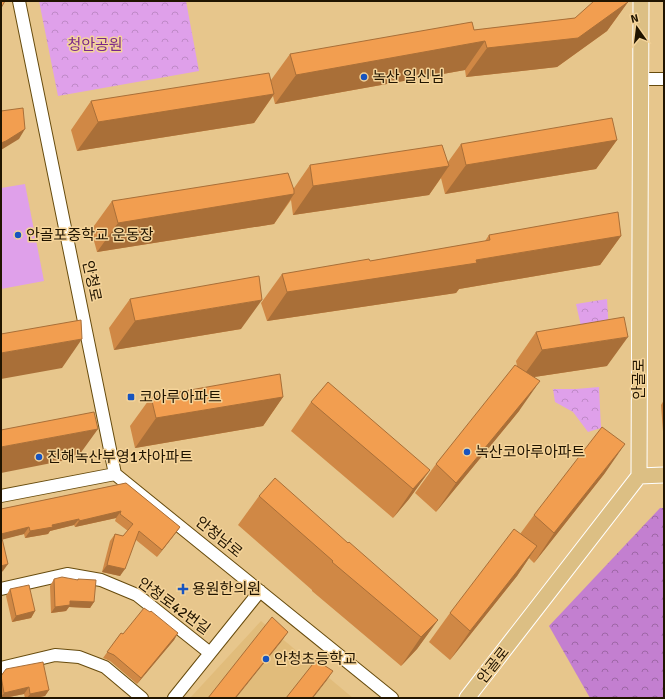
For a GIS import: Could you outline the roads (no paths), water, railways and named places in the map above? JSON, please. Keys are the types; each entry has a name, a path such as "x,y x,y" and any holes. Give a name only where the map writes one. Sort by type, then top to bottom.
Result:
{"main road":[{"name":"안골로","path":"467,698 639,476 641,1"},
{"path":"639,476 664,476"}],"street":[{"name":"안청로","path":"19,1 115,474"},
{"path":"640,79 664,79"},
{"path":"1,496 115,474"},
{"name":"안청남로","path":"115,474 392,698"},
{"name":"안청로42번길","path":"1,589 67,574 101,580 137,595 210,653"},
{"path":"174,698 260,591"},
{"path":"1,668 55,656 79,657 105,667 142,698"}],"place":[{"name":"녹산 일신님","path":"364,77"},
{"name":"안골포중학교 운동장","path":"18,235"},
{"name":"코아루아파트","path":"131,397"},
{"name":"녹산코아루아파트","path":"467,452"},
{"name":"진해녹산부영1차아파트","path":"39,457"},
{"name":"용원한의원","path":"183,589"},
{"name":"안청초등학교","path":"266,659"}],"park label":[{"name":"청안공원","path":"95,45"}]}
